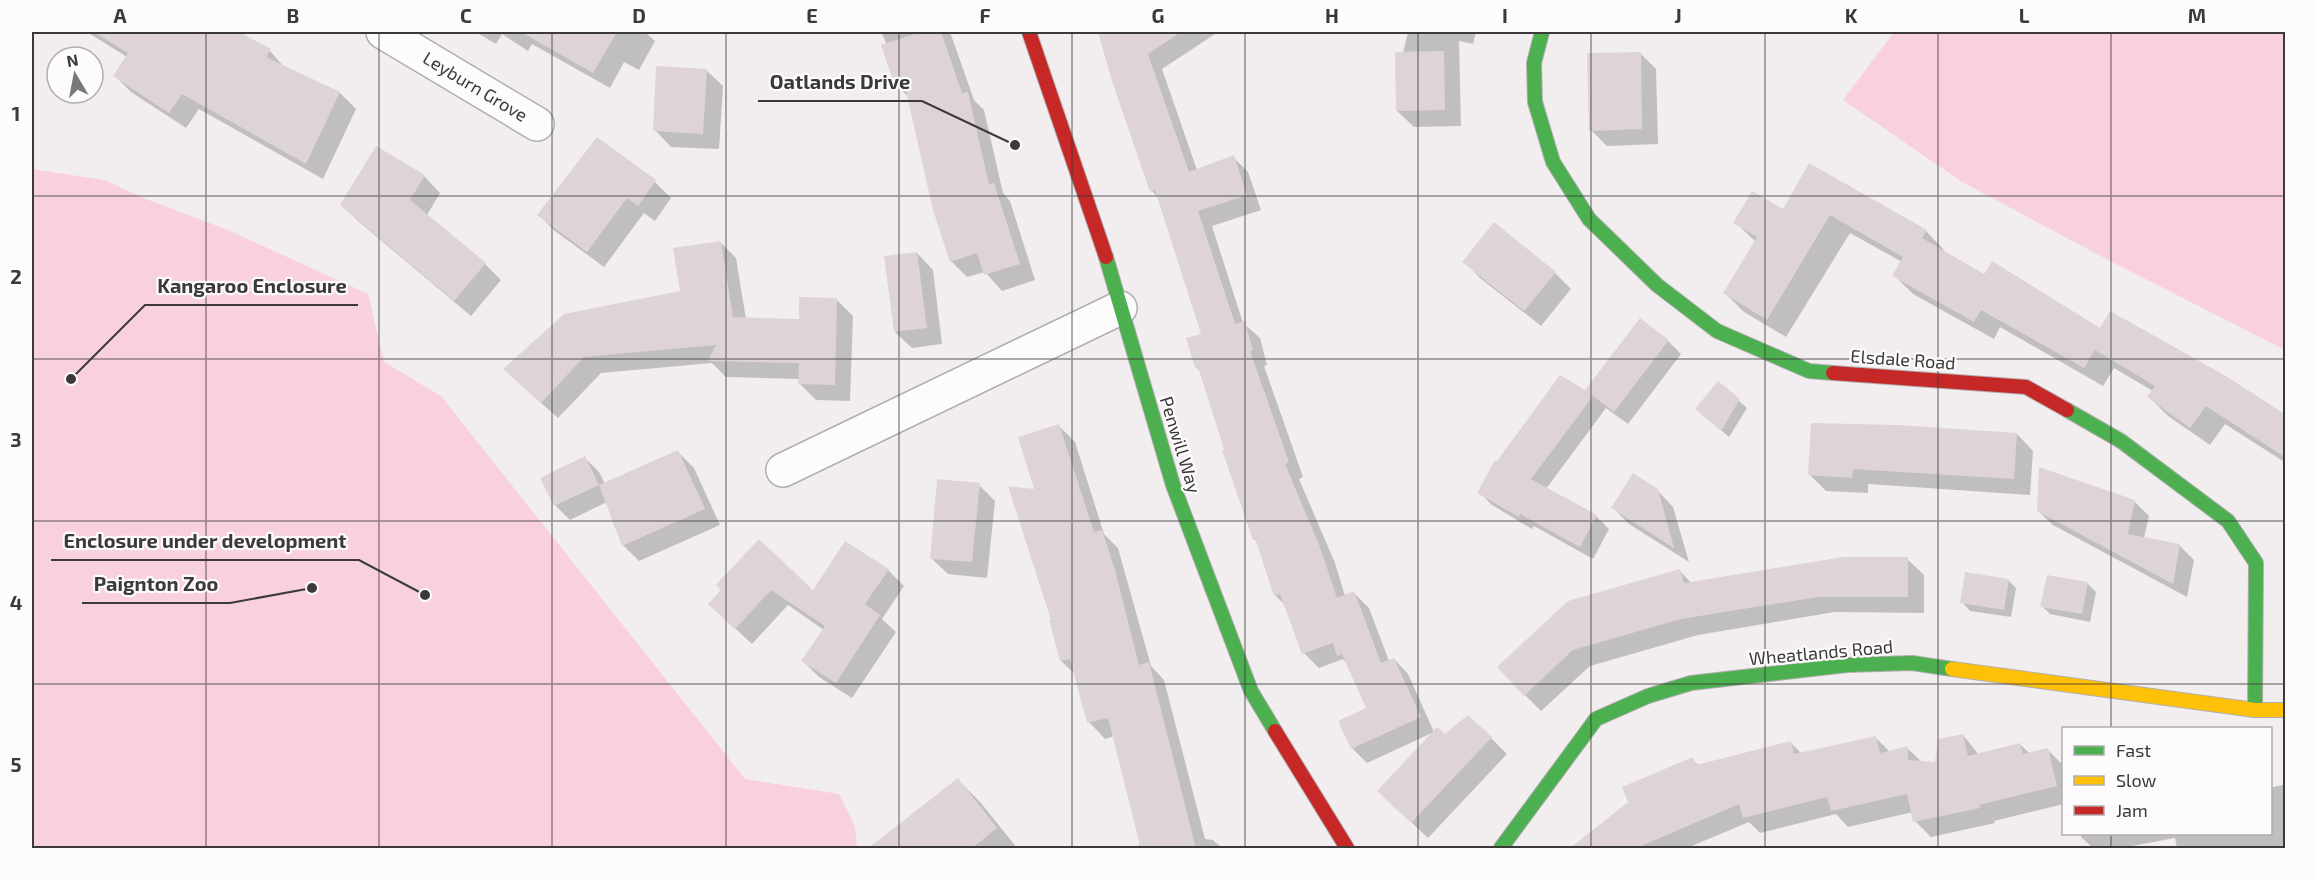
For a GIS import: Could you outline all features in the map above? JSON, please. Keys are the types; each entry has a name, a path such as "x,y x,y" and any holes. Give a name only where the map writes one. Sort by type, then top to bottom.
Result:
{"street":[{"name":"Leyburn Grove","path":"383,32 537,124"},
{"name":"Penwill Way","path":"1029,32 1115,282 1120,308 1173,485 1251,691 1341,846"},
{"name":"Elsdale Road","path":"1542,32 1534,63 1534,102 1553,162 1589,219 1657,285 1717,331 1809,371 2026,387 2121,441 2228,521 2256,562 2255,710"},
{"path":"783,470 1120,308"},
{"name":"Wheatlands Road","path":"1501,849 1596,719 1648,696 1691,684 1847,666 1912,663 2255,710 2286,710"}],"shaded area":[{"path":"1894,32 2285,32 2285,350 2108,260 1962,182 1843,100"},
{"path":"32,169 104,180 146,199 228,230 368,294 384,362 441,396 745,779 839,794 855,826 857,848 32,848"}],"building":[{"path":"94,32 239,32 271,49 266,57 340,92 306,164 182,94 169,113 113,76 128,53"},
{"path":"521,32 617,32 593,73"},
{"path":"921,32 941,32 962,93 968,92 989,184 994,183 1020,264 984,275 977,253 950,262 933,210 904,83 895,86 881,45"},
{"path":"1098,32 1181,32 1148,54 1189,172 1234,155 1247,195 1198,211 1235,324 1245,321 1253,351 1250,351 1289,462 1285,464 1320,547 1337,598 1354,591 1381,663 1394,658 1421,717 1351,749 1338,721 1366,708 1342,654 1337,656 1333,643 1302,654 1280,594 1274,596 1222,450 1224,449 1198,367 1195,368 1186,338 1201,334 1155,190 1150,192 1112,81"},
{"path":"1444,51 1445,110 1396,111 1395,52"},
{"path":"1641,52 1642,129 1589,131 1587,53"},
{"path":"656,66 707,69 703,134 653,131"},
{"path":"597,137 656,180 638,206 627,198 587,252 537,215"},
{"path":"376,146 425,175 410,200 486,263 454,301 340,205"},
{"path":"1809,163 1927,230 1922,238 1984,274 1992,261 2100,328 2110,311 2226,376 2286,415 2286,458 2206,406 2190,428 2147,397 2155,386 2095,350 2084,368 1981,310 1974,322 1892,276 1903,257 1830,215 1767,320 1723,293 1757,237 1733,223 1752,191 1783,209"},
{"path":"1494,222 1556,272 1524,311 1462,262"},
{"path":"721,241 733,317 799,319 799,297 837,298 835,385 798,384 799,363 708,361 716,345 584,357 541,403 503,369 564,314 680,291 673,248"},
{"path":"917,252 927,328 894,332 884,256"},
{"path":"1640,318 1669,340 1614,412 1593,396 1531,479 1597,515 1580,547 1477,493 1495,460 1497,461 1560,375 1585,390"},
{"path":"1718,381 1740,399 1721,431 1695,409"},
{"path":"1811,423 1899,425 2017,433 2014,479 1853,469 1852,478 1808,475"},
{"path":"1059,424 1094,532 1102,530 1115,570 1139,665 1149,662 1196,849 1141,849 1108,718 1087,723 1070,659 1060,661 1049,620 1051,620 1008,486 1034,489 1018,437"},
{"path":"678,450 705,509 622,546 599,485"},
{"path":"585,456 599,485 554,506 540,478"},
{"path":"2039,467 2135,500 2128,534 2180,544 2173,584 2037,511"},
{"path":"1633,473 1658,489 1674,548 1611,508"},
{"path":"937,479 980,483 972,562 930,559"},
{"path":"759,539 813,590 845,541 889,569 865,604 880,615 836,683 801,661 825,626 771,590 735,629 708,604 721,590 716,585"},
{"path":"1843,557 1908,557 1908,597 1818,597 1681,619 1573,650 1524,696 1497,667 1568,601 1680,569 1684,583"},
{"path":"1965,572 2009,579 2004,610 1960,603"},
{"path":"2047,575 2088,582 2082,614 2040,607"},
{"path":"1468,715 1492,737 1411,823 1377,791 1437,727 1445,734"},
{"path":"1963,734 1968,756 2020,743 2023,754 2048,748 2057,786 1979,805 1980,808 1913,822 1907,794 1831,811 1827,797 1743,818 1739,804 1634,849 1569,849 1628,802 1622,787 1693,757 1696,765 1791,741 1794,754 1876,736 1880,753 1908,746 1908,760 1935,762 1938,739"},
{"path":"958,778 997,828 971,849 867,849"}],"traffic: fast":[{"path":"1542,32 1534,63 1535,102 1553,162 1589,219 1657,285 1717,331 1809,371 1833,373"},
{"path":"1106,257 1173,485 1251,691 1275,731"},
{"path":"2067,410 2121,441 2228,521 2256,563 2255,710"},
{"path":"1501,848 1596,719 1648,696 1691,683 1847,665 1912,663 1952,669"}],"traffic: slow":[{"path":"1952,669 2255,710 2286,710"}],"traffic: jam":[{"path":"1029,32 1106,257"},
{"path":"1833,373 2026,387 2067,410"},
{"path":"1275,731 1347,848"}],"place":[{"name":"Oatlands Drive","path":"1015,145"},
{"name":"Kangaroo Enclosure","path":"71,379"},
{"name":"Paignton Zoo","path":"312,588"},
{"name":"Enclosure under development","path":"425,595"}]}
